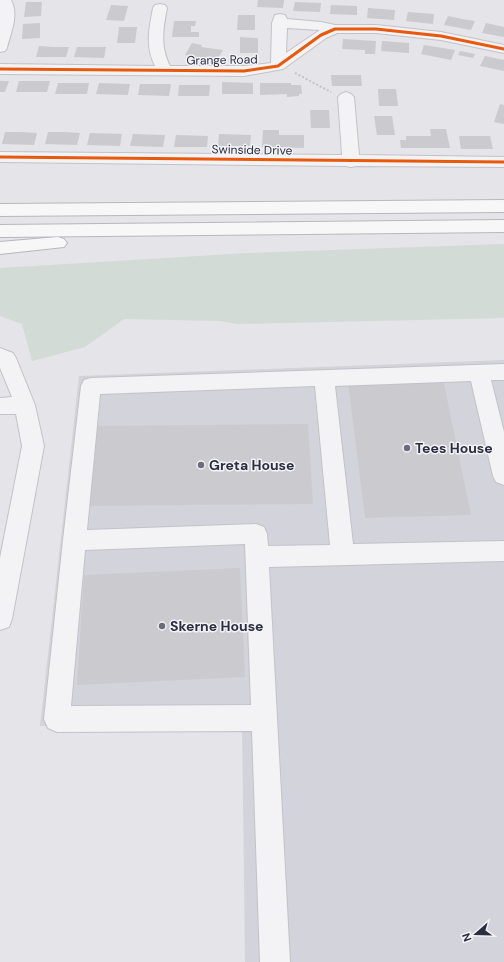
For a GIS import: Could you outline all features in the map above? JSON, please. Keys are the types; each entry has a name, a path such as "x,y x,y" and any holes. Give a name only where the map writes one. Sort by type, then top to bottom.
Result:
{"highway":[{"path":"0,197 242,208"},
{"path":"0,210 504,206"},
{"path":"0,231 504,226"},
{"path":"0,248 242,228"}],"street":[{"path":"0,48 8,13 7,4 4,0"},
{"path":"162,8 155,28 154,44 158,58 165,70"},
{"name":"Grange Road","path":"278,66 280,20 336,29 376,29 441,36 504,49"},
{"name":"Grange Road","path":"0,69 244,71 278,66 321,35 336,29"},
{"path":"346,97 351,162"},
{"name":"Swinside Drive","path":"0,157 351,162 504,162"},
{"path":"0,356 6,358 25,405 33,446 0,619"},
{"path":"264,718 57,719 74,540 91,386 504,372"},
{"path":"480,373 504,476"},
{"path":"324,378 343,555"},
{"path":"0,406 25,405"},
{"path":"74,540 256,534 275,962"},
{"path":"258,557 504,551"}],"path":[{"path":"278,66 302,75 336,95 346,97"}],"shaded area":[{"path":"504,244 504,318 238,324 219,321 124,319 85,347 32,361 22,324 0,316 0,268 248,253"},
{"path":"504,360 504,962 245,962 242,723 40,726 79,376"}],"building":[{"path":"258,0 284,0 283,8 257,7"},
{"path":"26,2 42,2 41,16 24,17"},
{"path":"295,2 321,3 320,12 293,11"},
{"path":"111,5 128,6 124,21 106,20"},
{"path":"331,5 357,6 357,15 330,14"},
{"path":"368,8 395,10 394,20 367,18"},
{"path":"408,12 434,14 433,24 406,21"},
{"path":"238,15 255,15 255,30 237,30"},
{"path":"448,16 475,21 471,30 444,25"},
{"path":"174,21 196,21 195,26 191,26 191,32 199,32 199,37 172,37"},
{"path":"40,23 40,38 22,39 23,24"},
{"path":"486,23 504,27 504,37 482,33"},
{"path":"119,27 137,27 135,43 117,43"},
{"path":"240,37 258,38 258,53 240,53"},
{"path":"343,39 376,41 375,54 365,54 365,50 342,49"},
{"path":"382,41 409,43 409,53 381,51"},
{"path":"192,43 202,45 201,47 223,50 217,60 185,55"},
{"path":"424,45 455,50 451,60 421,54"},
{"path":"39,46 69,47 66,57 36,57"},
{"path":"77,47 106,47 104,58 74,57"},
{"path":"460,51 475,54 473,58 458,55"},
{"path":"485,56 504,60 504,71 480,66"},
{"path":"331,75 361,75 362,86 332,86"},
{"path":"0,81 9,81 5,92 0,92"},
{"path":"19,81 50,81 47,92 16,92"},
{"path":"222,82 253,83 253,94 222,94"},
{"path":"58,83 89,83 87,94 55,94"},
{"path":"99,83 130,84 128,95 96,94"},
{"path":"260,83 291,83 291,85 301,85 302,94 299,94 299,96 287,97 287,94 260,95"},
{"path":"140,84 171,84 169,96 138,95"},
{"path":"179,85 210,85 209,96 178,96"},
{"path":"378,89 396,89 398,106 379,106"},
{"path":"500,104 504,105 504,124 494,122"},
{"path":"310,110 329,110 330,128 311,128"},
{"path":"374,116 392,116 395,135 377,135"},
{"path":"430,129 446,129 450,148 401,148 400,140 406,140 406,136 431,136"},
{"path":"263,130 279,130 279,135 304,135 304,148 262,147"},
{"path":"5,132 37,133 34,145 2,144"},
{"path":"48,132 80,133 77,145 45,144"},
{"path":"90,133 122,134 120,146 87,145"},
{"path":"133,134 165,135 163,147 130,146"},
{"path":"219,134 251,135 250,146 218,146"},
{"path":"176,135 208,136 207,147 174,147"},
{"path":"459,136 490,136 493,149 461,149"},
{"name":"Tees House","path":"443,379 471,515 365,518 348,382"},
{"name":"Greta House","path":"308,424 313,504 86,506 95,426"},
{"name":"Skerne House","path":"240,568 245,677 77,685 84,575"}],"cycle path":[{"path":"0,69 244,71 278,66 321,35 335,29 376,29 441,36 504,49"},
{"path":"0,157 504,162"}],"place":[{"name":"Tees House","path":"407,448"},
{"name":"Greta House","path":"201,465"},
{"name":"Skerne House","path":"162,626"}]}
